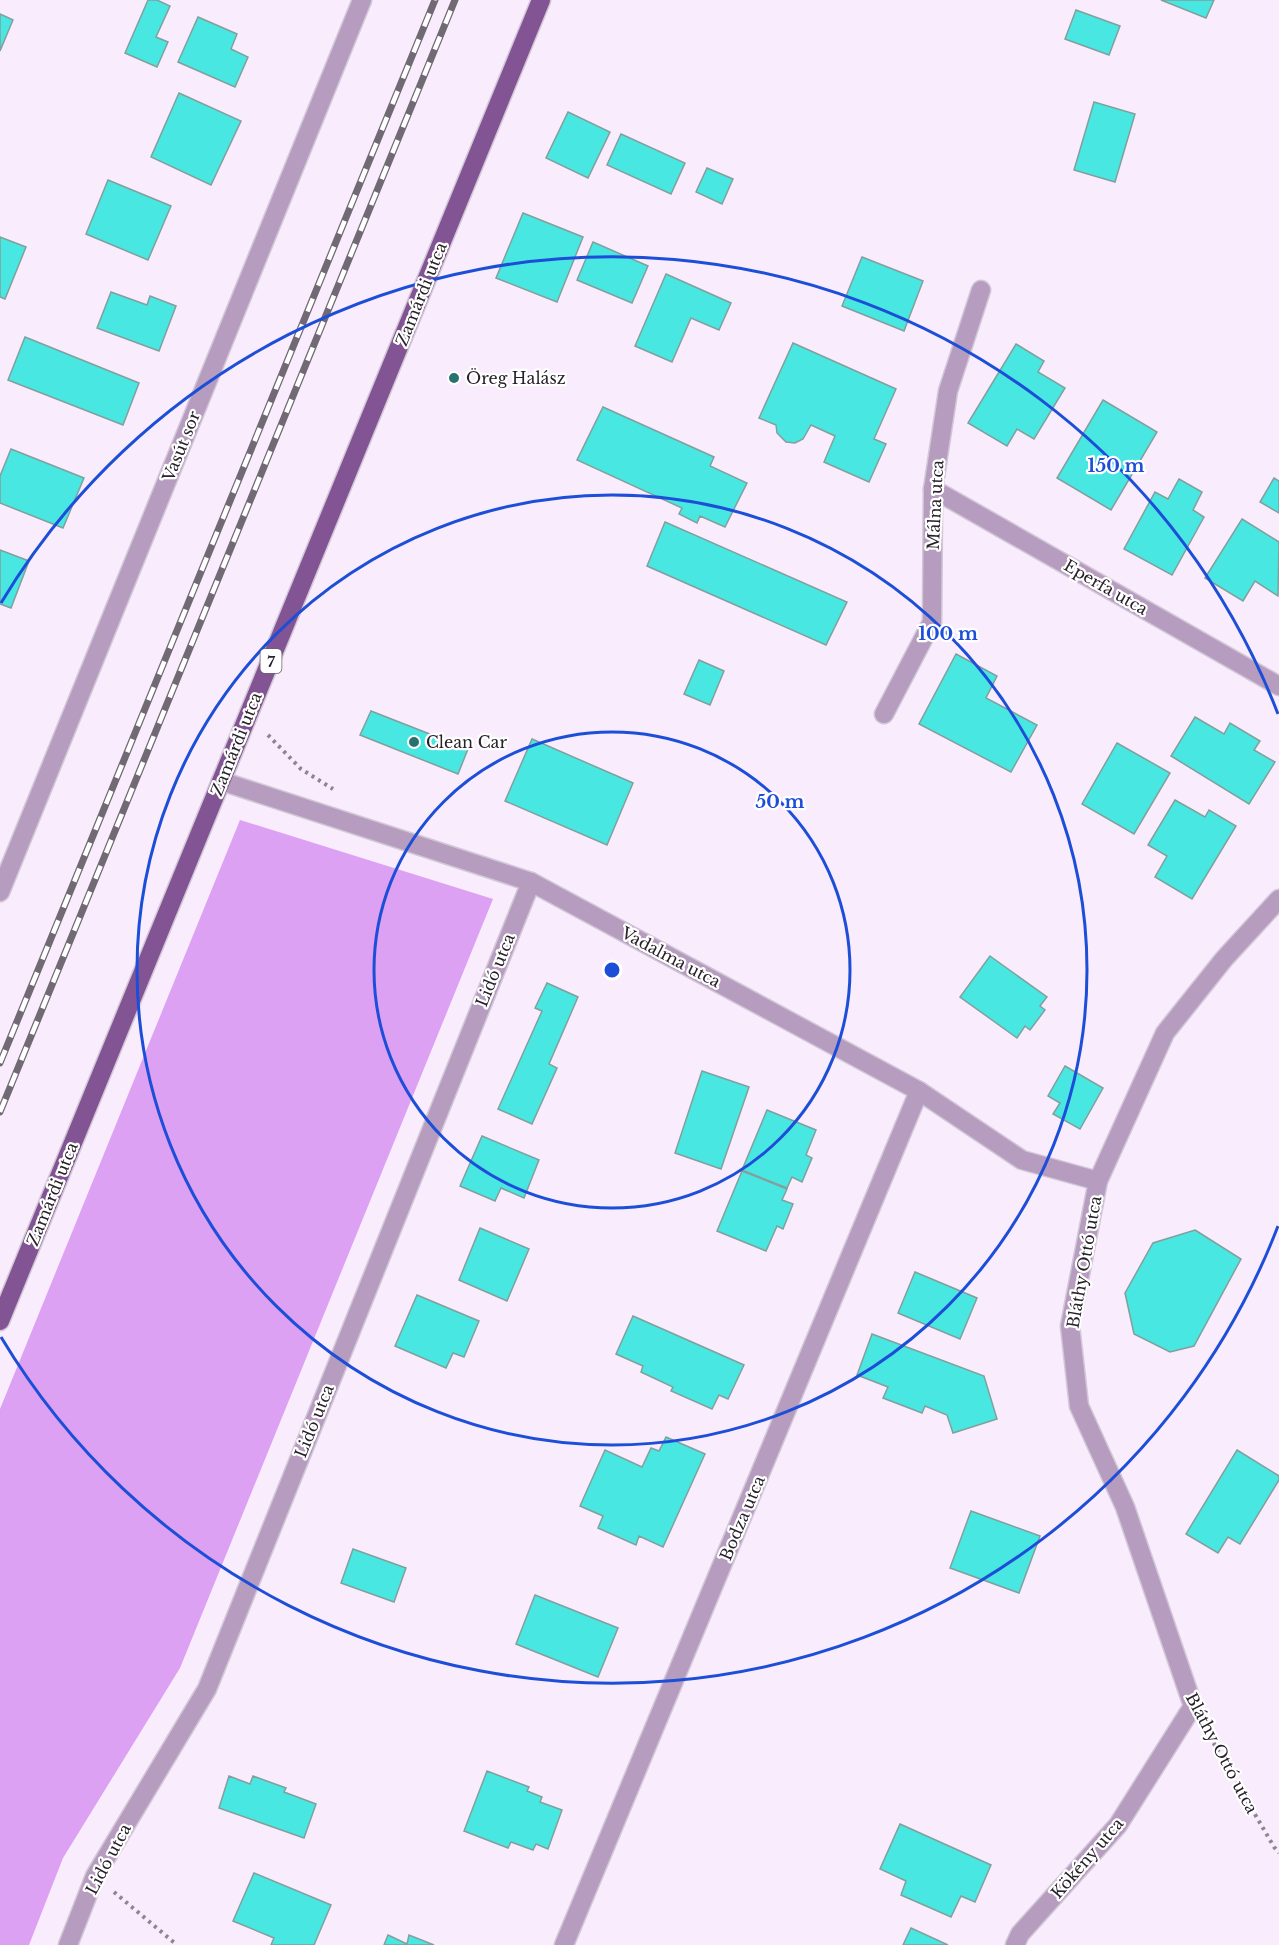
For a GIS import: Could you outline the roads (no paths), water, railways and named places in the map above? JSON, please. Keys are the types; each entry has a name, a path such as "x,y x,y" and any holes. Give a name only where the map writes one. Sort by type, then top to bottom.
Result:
{"main road":[{"name":"Zamárdi utca","path":"0,1321 541,0"}],"street":[{"name":"Vasút sor","path":"0,892 362,0"},
{"name":"Málna utca","path":"884,714 932,622 933,489 948,391 981,290"},
{"name":"Eperfa utca","path":"933,489 1279,686"},
{"name":"Vadalma utca","path":"221,781 531,882 919,1091 1022,1160 1098,1181"},
{"name":"Lidó utca","path":"68,1945 96,1876 207,1689 531,882"},
{"name":"Bláthy Ottó utca","path":"1193,1706 1125,1507 1079,1406 1070,1326 1098,1181 1165,1033 1224,959 1279,899"},
{"name":"Bodza utca","path":"564,1945 919,1091"},
{"name":"Kökény utca","path":"1015,1945 1020,1934 1118,1825 1193,1706"}],"railway":[{"path":"0,1063 435,0"},
{"path":"0,1112 455,0"}],"place":[{"name":"Öreg Halász","path":"454,378"},
{"name":"Clean Car","path":"414,742"}]}
